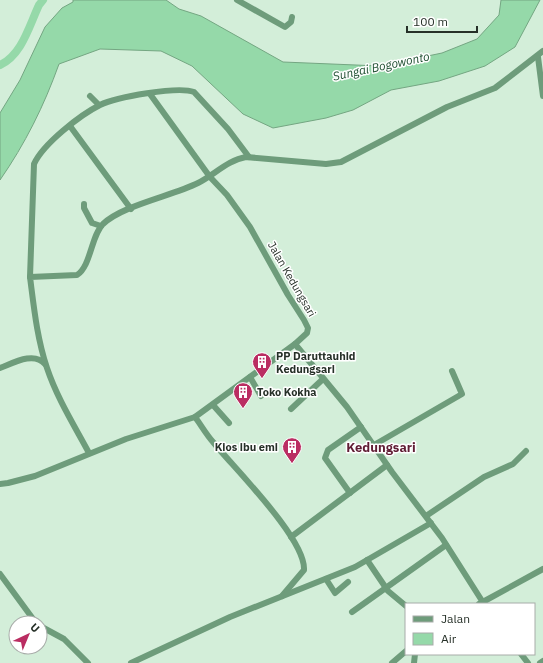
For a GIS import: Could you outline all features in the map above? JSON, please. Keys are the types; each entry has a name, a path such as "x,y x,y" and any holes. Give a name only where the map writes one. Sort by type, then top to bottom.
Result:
{"street":[{"path":"241,1 285,27 291,22 292,17"},
{"path":"30,277 73,275 81,272 101,226 110,219 130,209 182,191 210,177 238,158 249,157 326,164 341,162 441,110 494,88 513,73 538,57 543,51"},
{"path":"538,57 543,96"},
{"path":"89,453 70,420 47,367 38,336 30,277 34,164 41,152 70,126 99,105 124,98 186,89 194,92 228,129 249,157"},
{"path":"150,94 210,177"},
{"path":"90,96 99,105"},
{"path":"70,126 130,209"},
{"name":"Jalan Kedungsari","path":"210,177 227,195 250,227 288,295 304,320 308,328 307,333 295,344"},
{"path":"84,204 84,208 92,223 101,226"},
{"path":"0,484 8,484 35,476 126,439 195,417 295,344 362,426 387,465 431,523 482,603 543,569"},
{"path":"0,368 34,357 42,360 47,367"},
{"path":"374,445 462,394 452,371"},
{"path":"250,377 261,396"},
{"path":"291,409 323,379"},
{"path":"213,405 229,423"},
{"path":"195,417 213,442 262,498 291,537 304,560 304,570 282,596"},
{"path":"350,493 324,458 328,450 362,426"},
{"path":"426,516 484,477 513,464 526,451"},
{"path":"291,537 387,465"},
{"path":"131,663 230,617 326,580 368,560 431,523"},
{"path":"352,612 446,546"},
{"path":"368,560 386,589 405,605"},
{"path":"0,574 30,615"},
{"path":"326,580 334,593 348,582"},
{"path":"48,630 64,639 88,663"},
{"path":"392,663 405,652"},
{"path":"522,655 528,663"}],"water":[{"name":"Sungai Bogowonto","path":"73,0 166,0 179,9 201,16 283,62 380,66 442,53 477,39 499,15 501,0 540,0 515,47 485,66 439,81 391,90 353,110 326,118 273,128 243,114 192,66 161,51 100,49 59,64 47,95 33,124 18,153 0,180 0,113 20,80 45,27 62,8 73,2"}],"waterway":[{"path":"0,65 8,60 19,47 28,31 39,5 43,0"}],"place":[{"name":"PP Daruttauhid Kedungsari","path":"262,379"},
{"name":"Toko Kokha","path":"243,409"},
{"name":"Kios ibu emi","path":"292,464"}],"district":[{"name":"Kedungsari","path":"381,447"}]}
